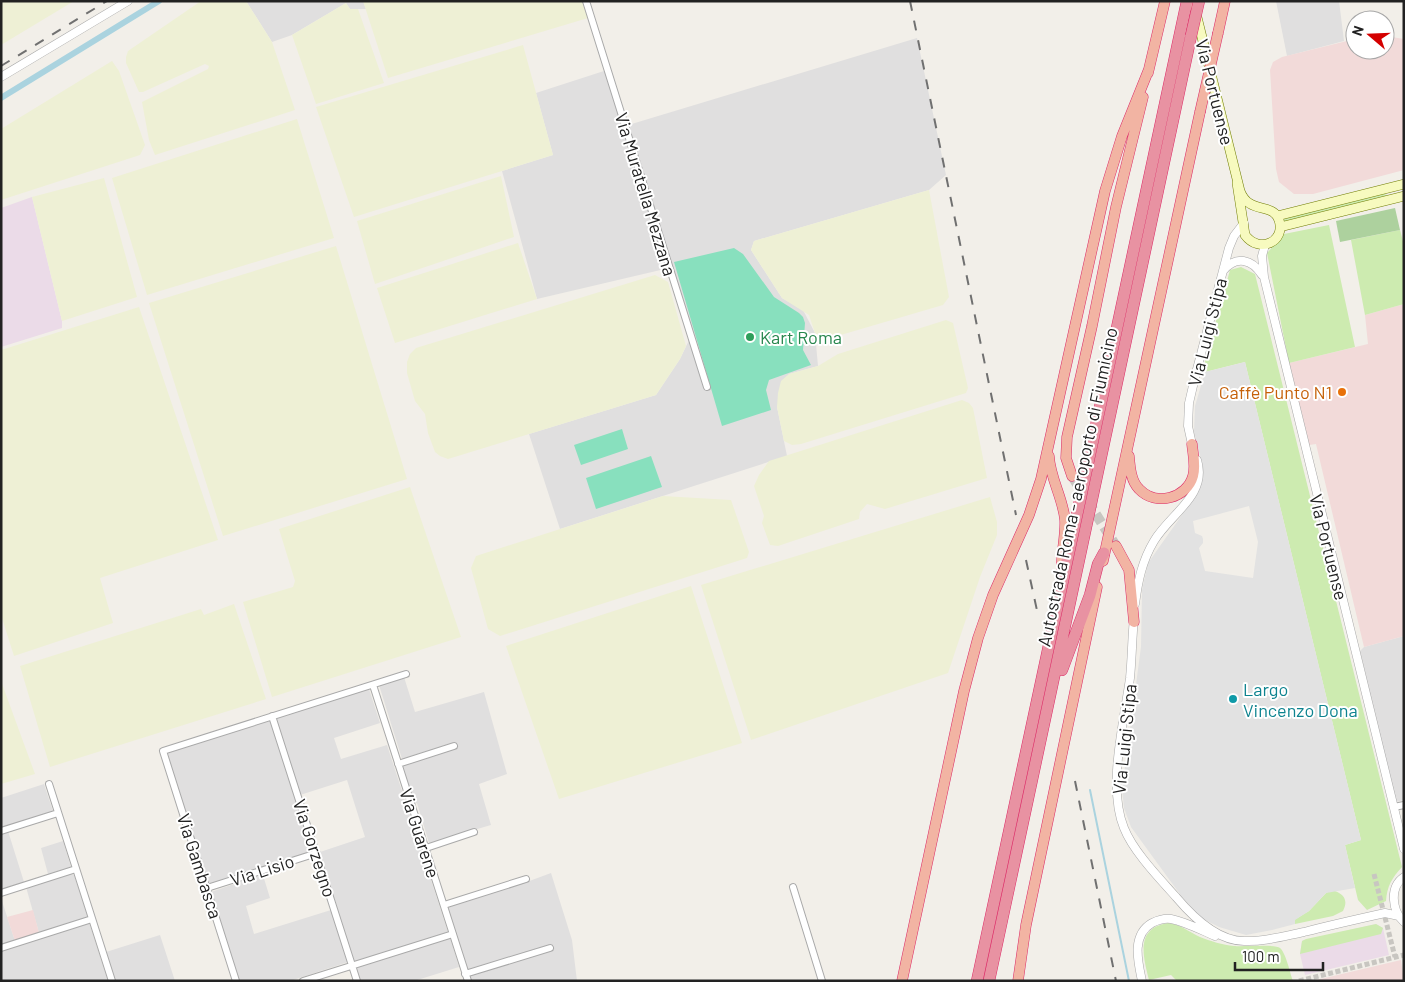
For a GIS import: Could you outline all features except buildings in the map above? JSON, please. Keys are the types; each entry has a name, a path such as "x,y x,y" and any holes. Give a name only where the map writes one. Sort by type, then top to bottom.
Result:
{"highway":[{"path":"1072,476 1065,455 1067,437 1116,207 1165,1"},
{"name":"Autostrada Roma - aeroporto di Fiumicino","path":"989,981 1199,1"},
{"path":"1018,981 1026,925 1104,553 1225,1"},
{"name":"Autostrada Roma - aeroporto di Fiumicino","path":"977,981 1186,7"},
{"path":"902,981 964,691 976,646 992,595 1029,515 1049,448 1105,191 1122,136 1149,69"},
{"path":"1130,437 1129,462 1135,482 1146,495 1161,499 1178,495 1192,481 1195,469 1192,444"},
{"path":"1049,448 1050,468 1065,520 1061,562 1062,582"},
{"path":"1116,546 1129,570 1134,622"},
{"path":"1036,758 1055,704 1066,657 1090,595 1098,564 1104,553"}],"main road":[{"name":"Via Portuense","path":"1193,1 1237,182 1245,235 1254,243 1265,245"},
{"name":"Via Portuense","path":"1237,182 1243,198 1258,208 1269,210 1277,216"},
{"path":"1265,245 1276,239 1280,227 1277,216 1404,184"},
{"path":"1280,227 1404,196"},
{"path":"1244,223 1249,214 1258,208"}],"street":[{"path":"1,77 128,1"},
{"name":"Via Muratella Mezzana","path":"586,1 707,387"},
{"name":"Via Luigi Stipa","path":"1244,223 1232,240 1189,403 1188,426 1199,468 1197,486 1189,500 1162,530 1148,553 1139,578 1130,676 1117,773 1117,802 1126,834 1156,875 1194,916 1216,932 1243,941 1276,938 1385,913 1401,919"},
{"name":"Via Portuense","path":"1265,245 1262,256 1264,277 1404,849"},
{"path":"1222,273 1230,264 1242,261 1255,266 1264,277"},
{"path":"272,716 406,674"},
{"name":"Via Guarene","path":"373,685 466,977"},
{"name":"Via Gambasca","path":"236,981 163,751 272,716"},
{"name":"Via Gorzegno","path":"272,716 357,981"},
{"path":"398,764 454,746"},
{"path":"49,784 112,981"},
{"path":"1394,807 1404,805"},
{"path":"1,831 58,813"},
{"path":"426,848 474,832"},
{"name":"Via Lisio","path":"206,888 317,853"},
{"path":"1,892 76,870"},
{"path":"1401,919 1393,892 1398,881 1404,877"},
{"path":"444,905 526,879"},
{"path":"793,887 822,981"},
{"path":"1,948 92,919"},
{"path":"1142,981 1138,957 1139,939 1145,929 1157,921 1172,919 1220,938 1243,941"},
{"path":"303,981 453,934"},
{"path":"466,977 550,948"}],"shaded area":[{"path":"246,1 363,1 366,9 350,9 346,3 292,35 272,42"},
{"path":"1276,1 1339,1 1344,41 1287,56"},
{"path":"917,38 946,175 929,190 754,241 751,250 782,298 803,310 815,333 818,366 789,374 777,407 787,456 560,529 529,434 656,395 680,359 691,336 669,268 537,299 502,171 553,155 536,93 607,70 625,126"},
{"path":"1395,38 1404,39 1404,170 1313,194 1294,194 1279,182 1276,169 1270,70 1273,62 1282,57 1345,41 1345,60 1395,60"},
{"path":"32,197 62,321 62,328 1,347 1,208"},
{"path":"1404,304 1404,636 1364,647 1316,444 1309,445 1289,363 1368,344 1365,315"},
{"name":"Largo Vincenzo Dona","path":"1245,362 1361,840 1345,845 1355,888 1326,893 1309,911 1295,920 1295,924 1246,935 1219,927 1201,918 1182,897 1131,827 1124,808 1122,789 1141,647 1142,590 1148,563 1196,495 1202,482 1202,463 1194,432 1195,406 1205,372","holes":["1249,506 1258,542 1253,578 1205,571 1199,548 1203,543 1203,539 1202,536 1195,533 1193,521"]},
{"path":"1404,636 1404,800 1396,802 1360,651 1364,647"},
{"path":"404,677 415,712 484,692 507,774 479,784 491,825 429,843 417,803 414,804 401,765 457,748 455,742 402,759 379,685"},
{"path":"369,689 380,723 334,738 341,759 387,745 448,932 354,962 320,852 365,837 347,780 300,795 276,718"},
{"path":"270,720 312,851 208,884 166,753"},
{"path":"44,784 53,811 1,828 1,798"},
{"path":"8,831 24,882 1,889 1,833"},
{"path":"63,841 71,867 48,874 41,848"},
{"path":"262,872 270,898 246,906 254,934 331,910 348,962 290,981 239,981 211,892 234,884 234,881"},
{"path":"551,873 572,940 577,981 471,981 447,906"},
{"path":"71,874 74,875 88,917 39,933 26,887"},
{"path":"1,898 15,941 1,945"},
{"path":"33,910 39,933 15,941 7,917"},
{"path":"89,922 108,981 1,981 1,951"},
{"path":"1376,924 1383,928 1389,955 1305,975 1300,954 1302,941"},
{"path":"160,935 175,981 115,981 106,952"},
{"path":"450,937 459,967 414,981 359,981 355,967"},
{"path":"1401,960 1404,981 1312,981"}],"green space":[{"path":"1,1 74,1 1,45"},
{"path":"201,1 246,1 272,42 295,110 155,155 149,140 142,102 208,69 209,66 205,64 143,92 139,92 126,63 126,57 128,51"},
{"path":"363,1 582,1 588,18 388,78"},
{"path":"346,3 350,9 358,9 384,83 316,104 292,35"},
{"path":"523,45 553,155 354,217 316,107"},
{"path":"112,61 119,71 145,145 140,155 1,200 1,129"},
{"path":"297,119 334,238 147,295 112,178"},
{"path":"501,176 514,237 375,284 357,221"},
{"path":"104,178 137,297 62,321 32,197"},
{"path":"929,190 949,297 943,305 827,339 815,333 809,315 782,298 751,250 754,241"},
{"path":"1384,193 1387,196 1281,223 1280,219"},
{"path":"1395,208 1400,230 1340,242 1336,221"},
{"path":"1329,225 1355,347 1289,363 1267,253 1284,234"},
{"path":"1400,230 1404,245 1404,304 1365,315 1351,240"},
{"path":"518,243 537,299 395,343 377,288"},
{"path":"336,246 407,479 223,536 149,303"},
{"name":"Kart Roma","path":"734,248 743,254 774,297 803,317 805,323 803,350 811,365 769,380 766,390 771,410 722,426 674,262"},
{"path":"1241,267 1255,274 1402,867 1391,882 1386,901 1367,910 1358,900 1345,845 1361,840 1245,362 1205,372 1205,361 1230,270"},
{"path":"655,275 668,282 686,346 680,359 656,395 448,459 435,452 428,433 425,414 415,401 407,373 407,362 410,354 416,348"},
{"path":"139,307 218,540 100,578 113,623 14,656 1,615 1,350"},
{"path":"946,320 953,323 968,388 966,393 801,444 792,445 784,441 777,407 778,393 781,381 789,374 818,366 838,354"},
{"path":"962,400 969,403 973,408 987,478 885,509 867,504 860,512 859,519 778,546 770,545 762,523 764,516 754,486 769,461"},
{"path":"622,429 628,449 581,465 574,445"},
{"path":"651,456 662,487 596,509 586,478"},
{"path":"410,487 461,637 272,697 243,602 293,587 295,581 279,529"},
{"path":"663,496 731,500 749,552 747,558 500,636 488,629 471,568 476,556"},
{"path":"990,497 997,522 997,535 980,577 948,673 751,740 701,585"},
{"path":"691,586 742,743 559,799 506,646"},
{"path":"234,604 266,699 50,767 20,666 201,609 204,615"},
{"path":"1,681 35,774 1,784"},
{"path":"1330,891 1341,894 1345,899 1343,911 1333,916 1295,924 1294,920 1309,911"},
{"path":"1168,923 1221,944 1280,948 1286,959 1293,981 1177,981 1171,975 1149,980 1144,953 1146,937 1157,926"},
{"path":"1376,924 1383,928 1381,934 1300,954 1302,941 1306,939"}],"waterway":[{"path":"1,98 159,1"},
{"path":"1090,790 1129,981"}],"tunnel":[{"path":"1072,476 1116,546"},
{"path":"1374,874 1395,957"},
{"path":"1299,981 1404,955"}],"railway":[{"path":"1,66 107,1"},
{"path":"910,1 1016,515"},
{"path":"1026,560 1038,615"},
{"path":"1075,781 1116,981"}],"place":[{"name":"Kart Roma","path":"750,337"},
{"name":"Caffè Punto N1","path":"1342,392"},
{"name":"Largo Vincenzo Dona","path":"1233,699"}]}
